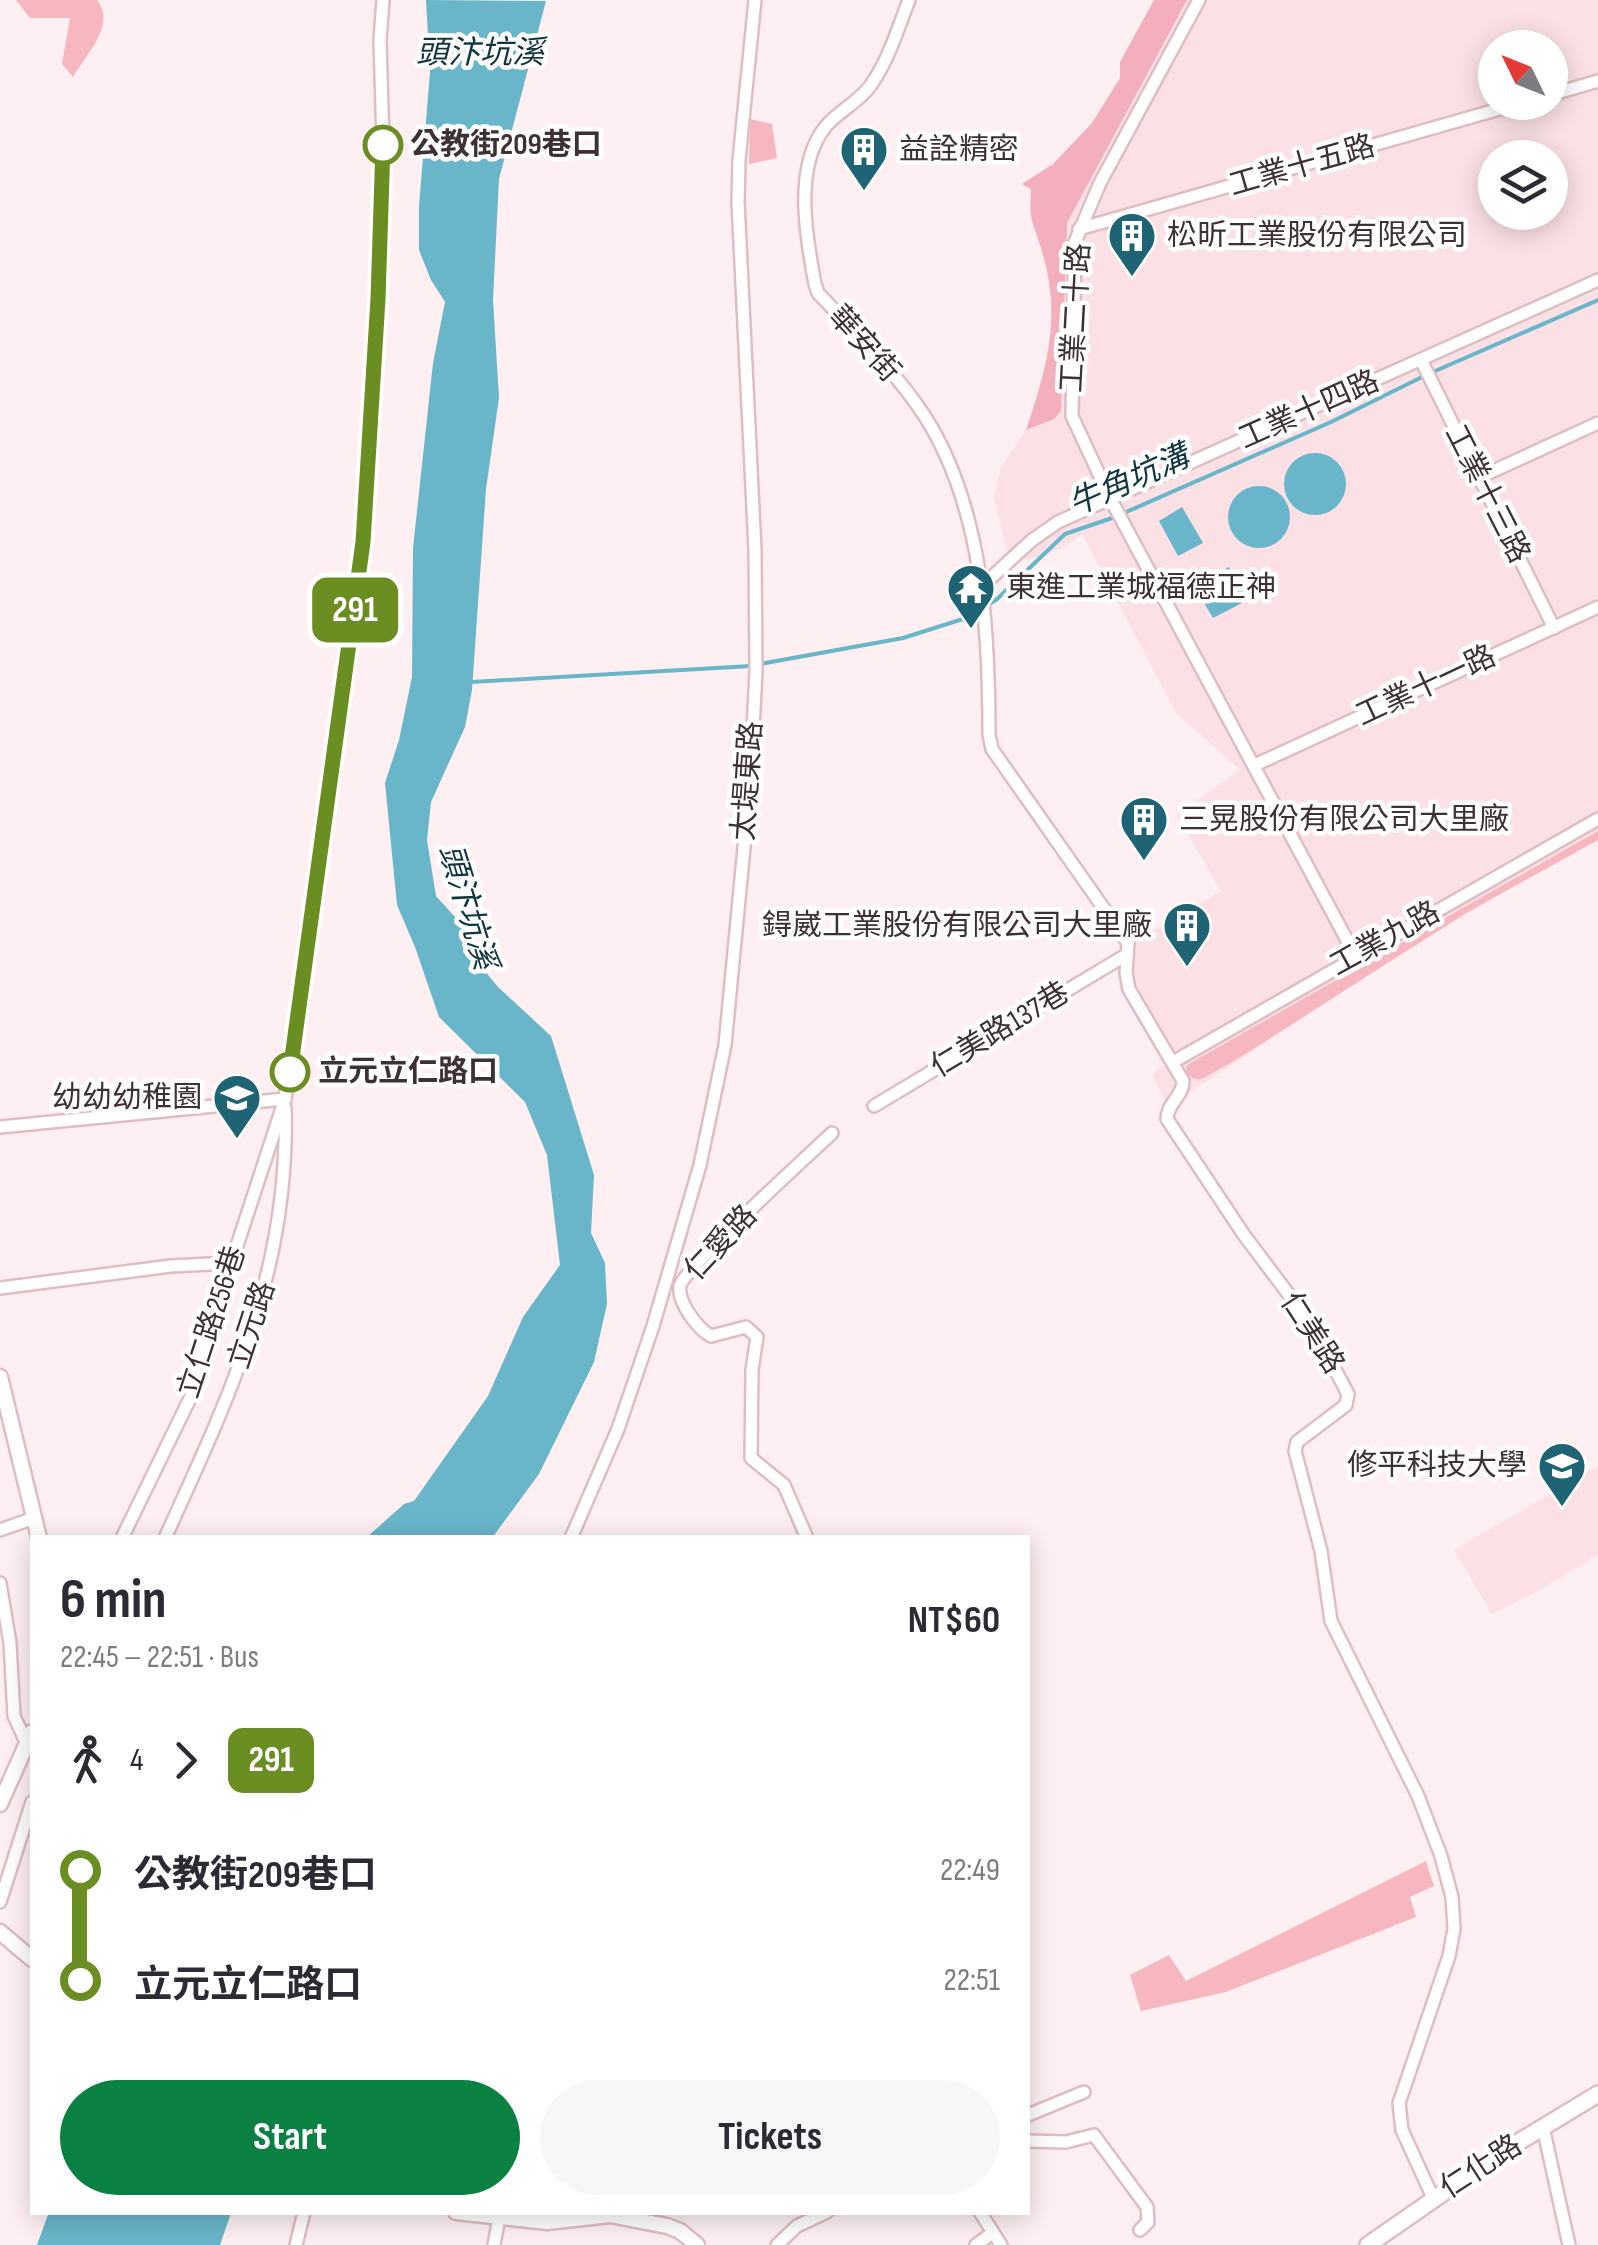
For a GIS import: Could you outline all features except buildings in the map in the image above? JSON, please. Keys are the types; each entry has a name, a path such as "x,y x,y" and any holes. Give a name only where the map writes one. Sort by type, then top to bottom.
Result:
{"main road":[{"name":"仁化路","path":"1368,2245 1433,2198 1598,2094"}],"street":[{"path":"0,1128 285,1099 363,542 384,180 380,40 383,0"},
{"name":"太堤東路","path":"572,1535 618,1429 648,1343 706,1143 725,1045 737,941 756,672 738,160 756,0"},
{"name":"華安街","path":"910,0 879,73 857,102 827,126 811,153 806,216 813,275 818,292 877,355 934,432 960,496 981,592 992,749 1128,944 1126,955"},
{"name":"工業二十路","path":"1199,0 1100,183 1075,242 1072,416 1124,524 1355,955"},
{"path":"1568,90 1598,81"},
{"name":"工業十五路","path":"1079,229 1478,115"},
{"name":"工業十四路","path":"981,592 1044,531 1598,280"},
{"name":"工業十三路","path":"1422,363 1554,628"},
{"path":"1480,477 1598,423"},
{"name":"工業十一路","path":"1255,765 1598,607"},
{"name":"工業九路","path":"1173,1062 1598,819"},
{"path":"1126,955 1129,989 1173,1062"},
{"name":"仁美路137巷","path":"874,1106 1126,955"},
{"name":"仁美路","path":"1173,1062 1184,1085 1168,1108 1168,1119 1244,1235 1310,1324 1348,1394 1346,1405 1297,1442 1295,1451 1321,1551 1331,1620 1418,1796 1452,1896 1454,1929 1449,1956 1399,2103 1400,2123 1433,2198"},
{"name":"立仁路256巷","path":"123,1535 197,1384 204,1337 285,1099"},
{"name":"立元路","path":"166,1535 244,1357 268,1278 285,1160 285,1099"},
{"name":"仁愛路","path":"806,1535 784,1485 751,1458 752,1370 757,1337 746,1327 711,1336 704,1332 680,1299 680,1288 684,1278 726,1234 832,1133"},
{"path":"0,1288 171,1266 231,1263"},
{"path":"0,1377 38,1535"},
{"path":"0,1530 34,1518"},
{"path":"0,1583 10,1642 14,1716 30,1738 0,1804"},
{"path":"0,1902 30,1808"},
{"path":"0,1932 30,1957"},
{"path":"1030,2115 1084,2092"},
{"path":"1542,2127 1570,2245"},
{"path":"1030,2141 1066,2142 1094,2134 1148,2207 1148,2222 1140,2230"},
{"path":"296,2245 303,2215"},
{"path":"494,2245 500,2215 642,2217 680,2231 697,2245"},
{"path":"777,2245 797,2226 821,2215"},
{"path":"982,2215 1001,2245"},
{"path":"976,2245 992,2234"}],"shaded area":[{"path":"16,0 97,0 104,19 102,29 73,77 62,64 70,18 30,18"},
{"path":"1154,0 1598,0 1598,839 1377,969 1168,1107 1153,1077 1164,1065 1118,987 1122,981 1121,949 1221,891 1176,815 1240,770 1176,713 1082,534 1063,548 1028,560 1008,555 994,496 1001,467 1026,430 1046,374 1052,340 1047,269 1031,219 1031,189 1022,184 1053,164 1092,123 1120,78 1120,62"},
{"path":"1154,0 1187,0 1067,223 1061,411 1054,419 1026,430 1044,371 1051,312 1046,265 1031,216 1031,189 1022,184 1053,164 1092,123 1120,78 1120,62"},
{"path":"750,119 772,124 777,158 749,164"},
{"path":"1598,831 1598,840 1466,913 1239,1058 1202,1079 1186,1073 1187,1065"},
{"name":"修平科技大學","path":"1598,1466 1598,1555 1492,1614 1454,1550"},
{"path":"1426,1861 1434,1886 1410,1897 1416,1917 1226,1992 1141,2011 1130,1975 1169,1955 1186,1981"}],"water":[{"name":"頭汴坑溪","path":"426,0 546,1 499,179 493,300 499,398 486,489 472,690 465,727 431,802 427,840 436,896 464,927 484,970 551,1036 594,1175 591,1233 605,1263 607,1304 594,1362 539,1474 494,1535 369,1535 404,1504 414,1501 488,1396 523,1317 560,1265 547,1155 525,1102 439,1017 397,905 385,783 412,677 413,548 433,363 445,302 419,250 430,72"},
{"path":"1315,453 1337,462 1346,484 1337,506 1315,515 1293,506 1284,484 1293,462"},
{"path":"1259,486 1281,495 1290,517 1281,539 1259,548 1237,539 1228,517 1237,495"},
{"path":"1182,507 1203,543 1178,556 1159,521"},
{"path":"1229,567 1245,595 1239,598 1242,603 1213,618 1194,586"},
{"path":"48,2215 230,2215 220,2245 37,2245"}],"waterway":[{"name":"牛角坑溝","path":"1433,372 1598,300"},
{"name":"牛角坑溝","path":"1124,513 1331,422 1424,376"},
{"name":"牛角坑溝","path":"760,664 903,638 966,618 996,600 1065,534 1115,517"},
{"name":"牛角坑溝","path":"471,682 751,666"}],"bus line":[{"name":"291","path":"290,1072 363,542 383,145"}],"place":[{"name":"公教街209巷口","path":"383,145"},
{"name":"益詮精密","path":"864,192"},
{"name":"松昕工業股份有限公司","path":"1132,278"},
{"name":"東進工業城福德正神","path":"971,630"},
{"name":"三晃股份有限公司大里廠","path":"1144,862"},
{"name":"鍀崴工業股份有限公司大里廠","path":"1187,968"},
{"name":"立元立仁路口","path":"290,1072"},
{"name":"幼幼幼稚園","path":"237,1140"},
{"name":"修平科技大學","path":"1562,1508"}]}
